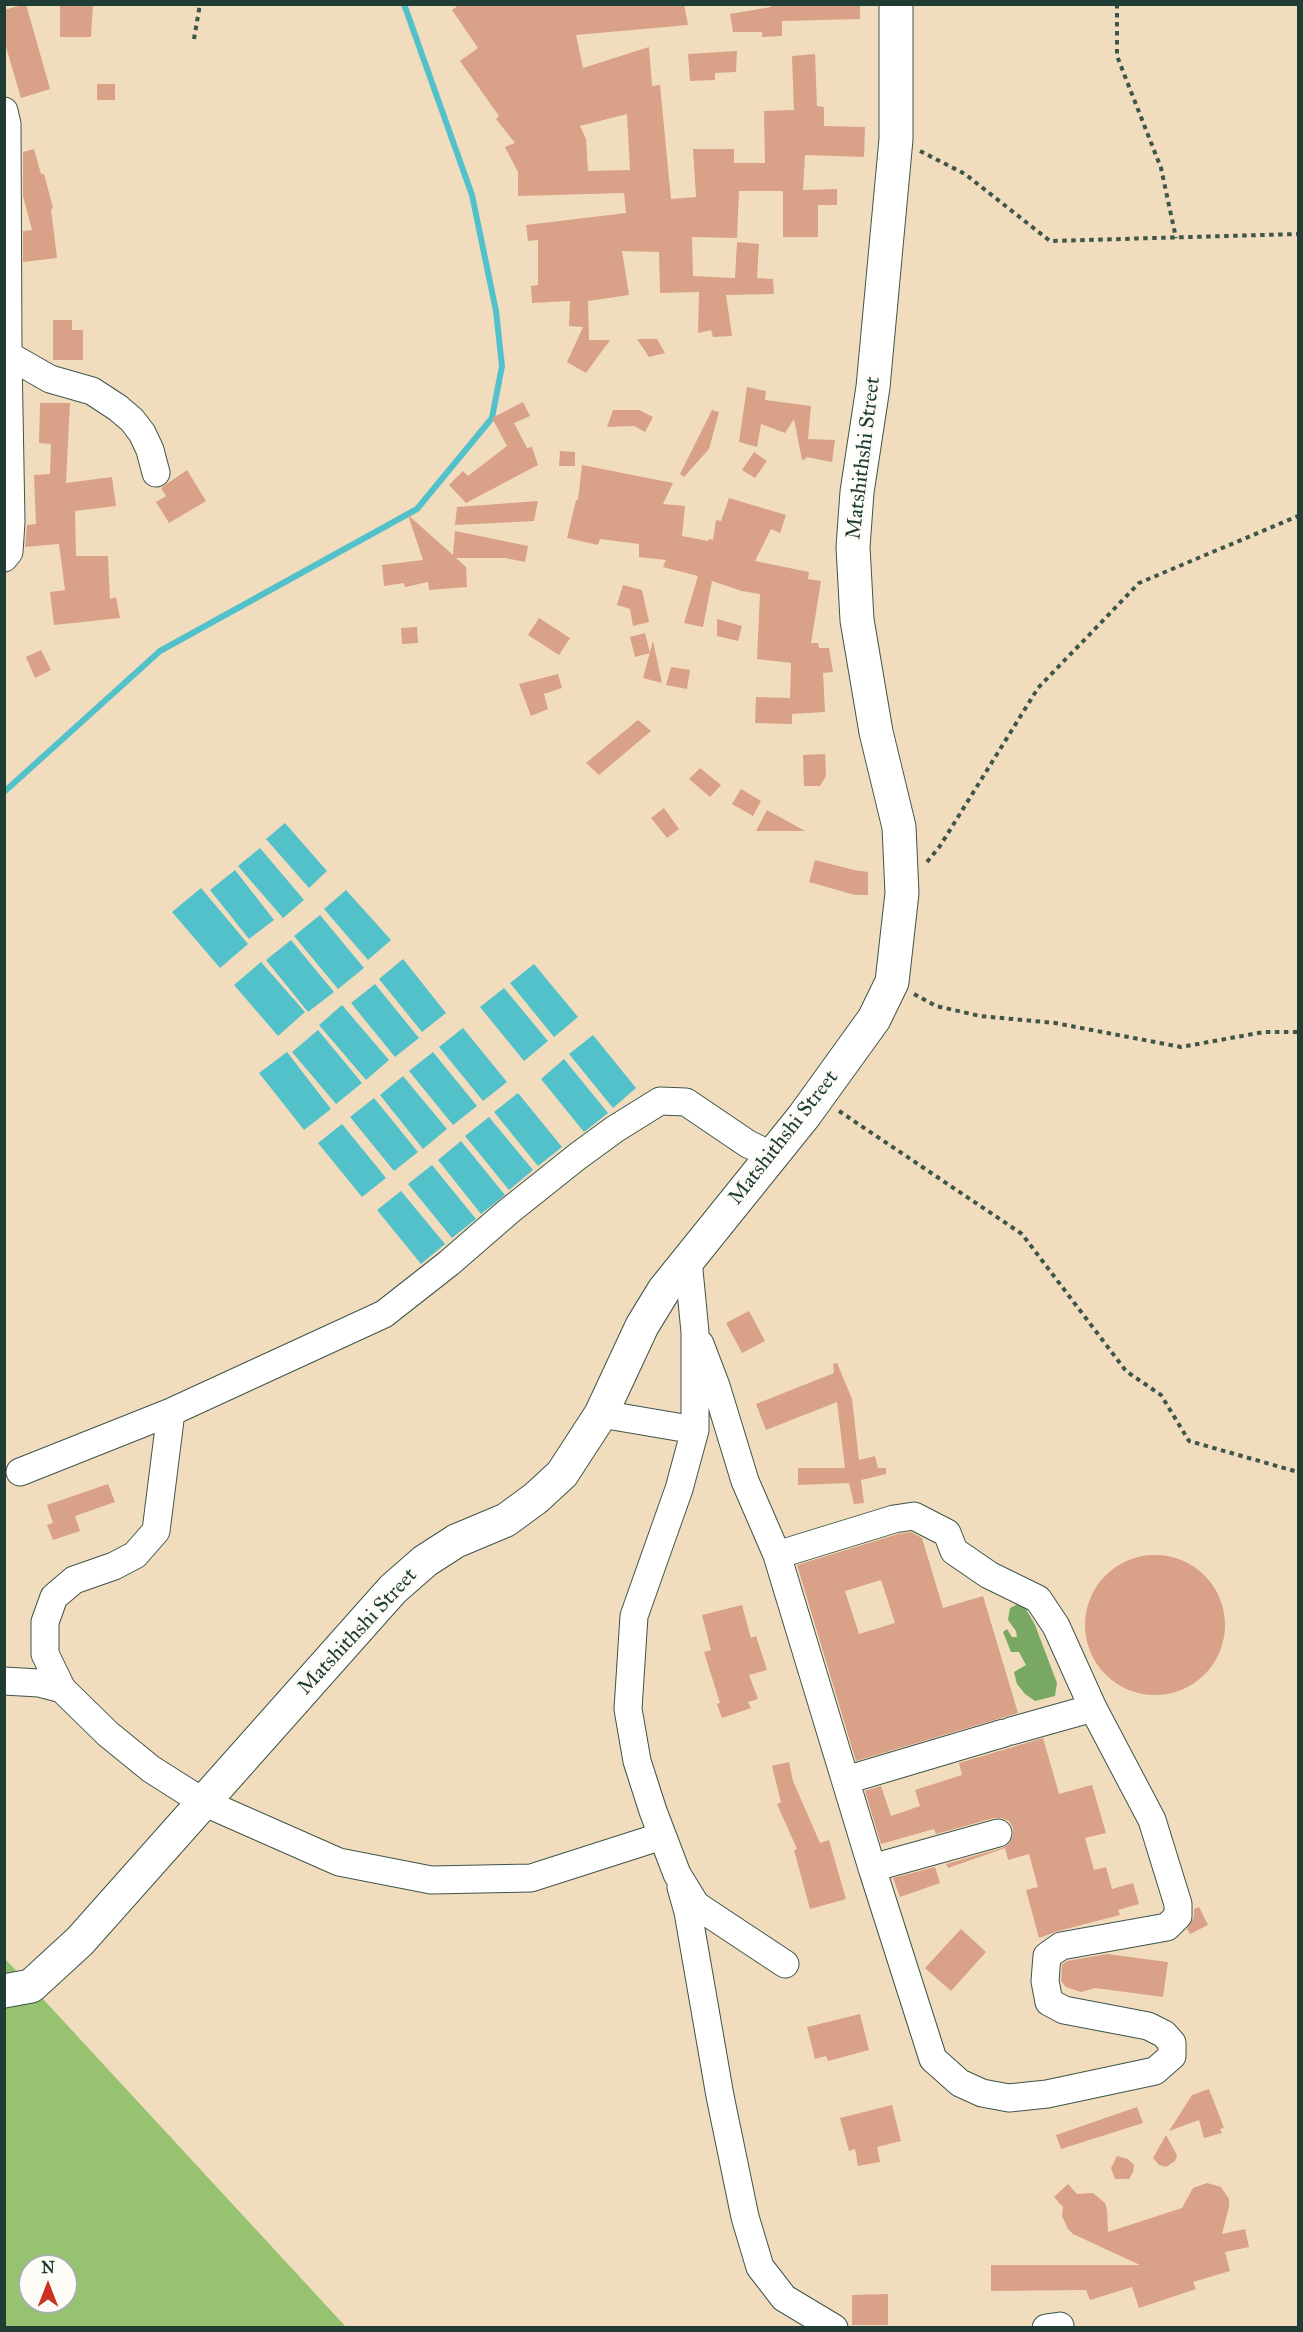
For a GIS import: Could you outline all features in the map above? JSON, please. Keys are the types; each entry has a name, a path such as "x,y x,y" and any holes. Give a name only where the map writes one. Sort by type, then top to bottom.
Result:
{"main road":[{"name":"Matshithshi Street","path":"4,1991 31,1986 80,1941 393,1589 425,1561 456,1541 506,1520 536,1498 562,1474 601,1414 642,1326 664,1290 818,1097 874,1019 892,982 902,893 899,827 876,732 856,620 853,547 857,492 873,387 896,139 896,4"}],"street":[{"path":"4,558 9,552 11,522 6,314 5,120"},
{"path":"8,355 50,379 92,391 118,408 142,433 150,450 156,473"},
{"path":"20,1472 171,1412 384,1314 578,1156 615,1129 660,1101 686,1102 748,1144 771,1155"},
{"path":"688,1260 695,1332 695,1430 679,1489 634,1616 628,1709 637,1761 688,1912 703,2009 746,2217 760,2266 784,2298 834,2328"},
{"path":"695,1332 716,1386 745,1481 777,1555 933,2059 960,2083 982,2093 1009,2098 1047,2094 1155,2071 1172,2056 1172,2043 1164,2034 1148,2026 1065,2010 1049,2002 1044,1981 1047,1956 1061,1946 1167,1927 1178,1916 1178,1904 1152,1820 1093,1708 1056,1626 1038,1599 989,1575 954,1551 947,1533 914,1515 777,1555"},
{"path":"171,1412 156,1531 135,1555 114,1566 74,1580 54,1597 45,1622 45,1654 62,1689 108,1734 142,1762 203,1802 339,1862 431,1880 531,1878 662,1836"},
{"path":"601,1414 695,1430"},
{"path":"4,1681 39,1683 62,1689"},
{"path":"846,1780 1093,1708"},
{"path":"872,1868 998,1833"},
{"path":"677,1874 696,1905 785,1964"}],"path":[{"path":"194,39 200,4"},
{"path":"1117,4 1117,56 1161,168 1176,238"},
{"path":"896,139 965,174 1050,241 1299,234"},
{"path":"902,893 940,846 1038,688 1139,583 1299,516"},
{"path":"892,982 936,1006 980,1016 1055,1023 1181,1047 1264,1032 1299,1032"},
{"path":"818,1097 1022,1234 1126,1371 1161,1395 1189,1441 1299,1472"}],"green space":[{"path":"1018,1604 1026,1609 1035,1625 1057,1683 1055,1696 1035,1701 1017,1684 1014,1672 1026,1665 1019,1652 1011,1652 1003,1632 1007,1629 1012,1637 1017,1637 1016,1631 1008,1620 1010,1608"},
{"path":"4,1958 31,1986 346,2327 5,2327"}],"water":[{"path":"285,823 327,871 309,888 266,839"},
{"path":"260,848 304,900 283,918 238,866"},
{"path":"235,870 274,920 249,939 210,890"},
{"path":"201,888 248,944 220,968 172,912"},
{"path":"346,890 391,940 368,960 324,909"},
{"path":"320,915 364,968 338,989 294,936"},
{"path":"291,940 334,992 308,1012 266,960"},
{"path":"403,959 446,1013 422,1032 379,979"},
{"path":"261,962 305,1012 278,1036 234,985"},
{"path":"534,964 578,1017 554,1037 510,983"},
{"path":"375,984 419,1038 395,1057 351,1003"},
{"path":"504,988 548,1041 524,1061 480,1007"},
{"path":"342,1005 389,1060 366,1080 319,1025"},
{"path":"463,1028 507,1082 483,1101 439,1047"},
{"path":"318,1030 362,1083 336,1104 292,1052"},
{"path":"593,1035 636,1088 613,1108 569,1054"},
{"path":"287,1052 331,1109 304,1130 259,1073"},
{"path":"433,1052 477,1106 453,1125 409,1071"},
{"path":"564,1059 608,1113 584,1132 541,1079"},
{"path":"403,1076 447,1129 423,1149 380,1095"},
{"path":"518,1093 562,1147 538,1166 494,1112"},
{"path":"374,1098 418,1152 394,1171 350,1117"},
{"path":"489,1117 533,1170 509,1190 465,1136"},
{"path":"342,1124 386,1178 362,1197 318,1143"},
{"path":"461,1141 505,1195 481,1214 438,1160"},
{"path":"432,1165 476,1219 452,1238 408,1184"},
{"path":"401,1191 445,1244 421,1264 377,1210"}],"building":[{"path":"26,4 50,89 21,98 4,40 4,10"},
{"path":"60,4 93,4 91,37 60,37"},
{"path":"460,4 684,4 688,25 576,35 583,68 649,47 652,86 660,85 671,199 696,197 693,149 734,149 734,163 765,163 764,111 794,110 792,56 815,54 817,106 824,107 824,126 865,127 864,157 805,155 803,190 837,189 837,205 818,205 818,237 783,237 783,191 739,191 737,238 692,237 693,276 735,278 737,242 759,244 757,278 773,279 774,294 726,295 732,336 713,337 711,330 698,333 699,292 660,293 659,252 622,251 629,295 588,301 589,340 610,340 586,373 567,362 583,327 569,326 570,301 532,303 531,286 538,285 538,240 528,241 526,225 626,213 624,193 518,196 518,172 505,147 515,143 496,119 499,116 460,61 478,48 452,10","holes":["627,114 630,170 588,171 586,139 580,126"]},
{"path":"771,4 860,4 860,19 782,21 782,36 762,37 762,32 733,32 730,14 771,7"},
{"path":"737,51 736,72 715,73 715,80 690,81 688,54"},
{"path":"97,84 115,84 115,100 97,100"},
{"path":"34,149 41,174 44,174 53,208 51,209 57,258 23,262 23,231 32,230 23,196 23,152"},
{"path":"53,320 72,320 72,330 83,330 83,360 53,360"},
{"path":"637,339 657,339 665,353 649,357"},
{"path":"747,387 766,391 765,400 811,406 808,439 835,440 832,462 806,457 802,460 794,419 785,433 761,424 757,447 739,442"},
{"path":"523,402 530,416 514,423 527,448 532,447 538,465 466,503 449,485 463,471 468,476 507,446 492,418"},
{"path":"40,403 70,403 66,483 112,477 116,506 75,511 76,556 108,556 110,599 116,597 120,618 54,625 50,592 65,590 59,544 25,547 27,525 36,524 34,475 50,474 51,444 39,443"},
{"path":"613,410 639,410 653,417 645,432 634,426 607,427"},
{"path":"712,410 719,412 709,449 684,477 680,474"},
{"path":"560,451 575,452 575,466 559,466"},
{"path":"754,452 767,461 755,478 742,470"},
{"path":"582,465 673,483 663,504 685,506 682,536 713,540 716,520 721,521 729,498 786,515 780,533 771,529 755,561 809,572 808,579 821,581 811,643 818,643 819,648 829,648 833,672 823,673 825,712 792,714 792,724 755,723 756,697 790,698 791,663 757,659 760,594 742,591 712,581 703,627 684,623 698,576 663,567 666,560 639,557 639,544 600,539 598,545 567,538 576,500 578,500"},
{"path":"187,470 206,501 169,523 156,502 166,496 161,488"},
{"path":"538,501 534,521 455,525 457,507"},
{"path":"408,515 453,555 455,531 528,546 525,562 505,558 456,558 466,567 467,587 429,590 428,582 405,587 404,583 384,586 382,565 423,560"},
{"path":"623,585 642,590 649,622 633,626 630,609 617,605"},
{"path":"539,618 570,638 559,655 528,635"},
{"path":"717,619 742,626 738,641 717,636"},
{"path":"417,627 418,643 402,644 401,628"},
{"path":"645,633 650,653 635,657 630,637"},
{"path":"653,641 662,683 643,678"},
{"path":"41,650 51,670 35,678 26,657"},
{"path":"671,667 690,670 687,689 666,685"},
{"path":"558,674 562,688 544,694 548,709 531,716 519,684"},
{"path":"638,720 651,731 599,775 586,763"},
{"path":"825,754 826,776 820,786 804,786 803,755"},
{"path":"700,768 721,785 710,797 689,779"},
{"path":"741,789 761,801 753,816 732,804"},
{"path":"664,808 679,829 667,838 651,818"},
{"path":"767,810 805,831 756,831"},
{"path":"815,860 868,872 868,895 855,895 809,882"},
{"path":"749,1311 765,1341 742,1353 726,1323"},
{"path":"837,1363 852,1399 859,1460 875,1456 878,1468 886,1468 886,1474 861,1480 864,1503 854,1504 849,1483 798,1485 798,1468 845,1468 837,1402 766,1430 756,1404 834,1373 833,1364"},
{"path":"108,1484 115,1502 75,1516 80,1531 53,1540 47,1525 53,1523 47,1505"},
{"path":"911,1532 922,1538 943,1608 983,1596 1018,1713 856,1761 797,1565","holes":["881,1580 895,1623 859,1634 845,1591"]},
{"path":"1155,1555 1182,1560 1205,1575 1220,1598 1225,1625 1220,1652 1205,1675 1182,1690 1155,1695 1128,1690 1105,1675 1090,1652 1085,1625 1090,1598 1105,1575 1128,1560"},
{"path":"742,1605 751,1638 756,1636 767,1670 749,1675 758,1699 748,1702 751,1708 722,1718 717,1704 720,1703 704,1652 711,1650 702,1615"},
{"path":"1043,1738 1059,1794 1092,1785 1106,1833 1085,1838 1094,1870 1106,1867 1112,1889 1133,1883 1139,1904 1118,1910 1120,1915 1039,1938 1026,1890 1038,1887 1029,1854 1008,1860 1005,1848 948,1868 946,1864 1009,1844 1013,1836 1013,1828 1009,1821 994,1818 936,1834 934,1829 881,1844 865,1791 881,1786 891,1816 920,1806 915,1790 962,1775 959,1763"},
{"path":"789,1762 793,1781 820,1843 829,1840 846,1899 810,1909 794,1850 797,1849 777,1804 781,1802 772,1766"},
{"path":"935,1867 940,1883 900,1897 893,1878"},
{"path":"1199,1907 1208,1925 1190,1934 1187,1929 1194,1917 1194,1909"},
{"path":"961,1929 986,1952 951,1991 925,1968"},
{"path":"1107,1954 1168,1962 1163,1997 1095,1988 1081,1992 1066,1987 1061,1981 1062,1965 1067,1961"},
{"path":"860,2014 869,2050 828,2061 826,2056 815,2059 807,2027"},
{"path":"1209,2089 1224,2128 1220,2129 1222,2133 1204,2138 1199,2120 1169,2131 1192,2095"},
{"path":"892,2105 901,2141 877,2147 880,2162 858,2166 855,2149 849,2151 840,2118"},
{"path":"1137,2107 1143,2123 1061,2149 1056,2135"},
{"path":"1166,2135 1177,2155 1175,2161 1166,2167 1159,2165 1153,2158"},
{"path":"1117,2156 1128,2159 1134,2165 1129,2179 1115,2179 1111,2168"},
{"path":"1207,2183 1221,2187 1229,2199 1222,2234 1245,2229 1249,2247 1225,2252 1230,2271 1193,2282 1196,2289 1139,2308 1132,2287 1090,2300 1086,2290 991,2291 991,2265 1140,2265 1073,2234 1068,2229 1062,2216 1063,2207 1054,2197 1068,2184 1077,2194 1093,2193 1105,2203 1108,2232 1182,2208 1193,2188"},
{"path":"888,2294 888,2325 852,2325 852,2295"}],"waterway":[{"path":"4,792 160,651 417,509 492,418 502,366 496,311 472,195 404,4"}]}
